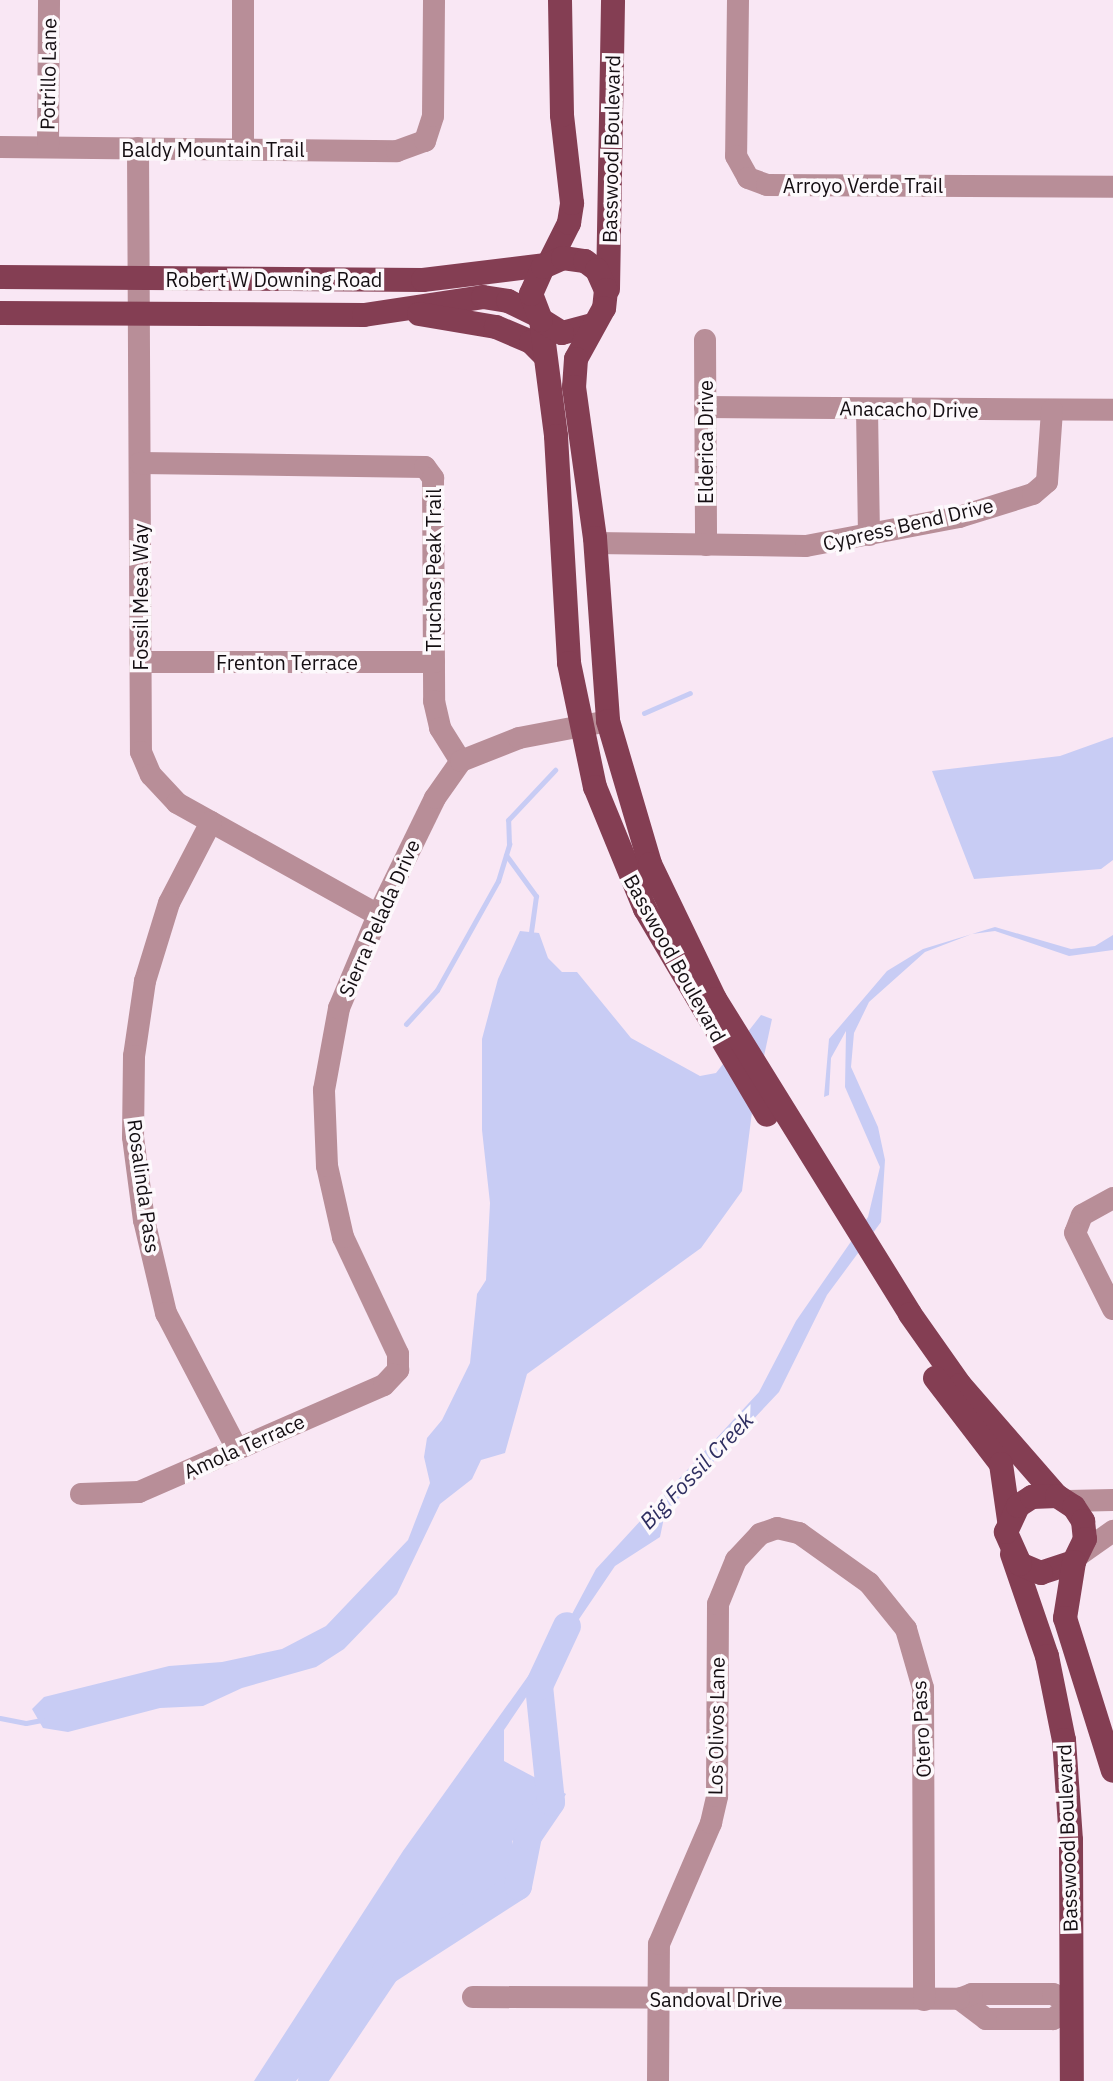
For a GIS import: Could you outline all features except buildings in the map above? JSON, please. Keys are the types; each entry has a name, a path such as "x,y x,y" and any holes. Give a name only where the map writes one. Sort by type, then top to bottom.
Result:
{"main road":[{"name":"Basswood Boulevard","path":"548,264 569,223 572,203 562,115 560,0"},
{"name":"Basswood Boulevard","path":"607,298 613,0"},
{"path":"571,257 592,265 605,283 607,298 592,325 562,333 539,318 532,287 548,264 571,257"},
{"name":"Robert W Downing Road","path":"0,277 437,279 548,264"},
{"name":"Robert W Downing Road","path":"0,313 405,313 483,297 508,301 539,318"},
{"path":"405,313 496,327 531,342 544,355"},
{"name":"Basswood Boulevard","path":"539,318 556,436 567,648 580,726 603,811 633,885 887,1293 1001,1464 1009,1520"},
{"name":"Basswood Boulevard","path":"592,325 573,376 595,543 608,721 650,864 707,1003"},
{"name":"Basswood Boulevard","path":"887,1293 960,1385 1062,1498"},
{"path":"1032,1497 1062,1498 1083,1521 1077,1558 1041,1573 1012,1554 1009,1520 1032,1497"},
{"name":"Basswood Boulevard","path":"1012,1554 1047,1656 1064,1740 1071,1840 1072,2081"},
{"name":"Basswood Boulevard","path":"1077,1558 1065,1618 1113,1771"}],"street":[{"name":"Potrillo Lane","path":"48,147 49,0"},
{"path":"243,0 243,148"},
{"name":"Baldy Mountain Trail","path":"0,147 397,151 425,141 433,116 434,0"},
{"name":"Arroyo Verde Trail","path":"738,0 736,156 748,178 767,185 1113,187"},
{"name":"Fossil Mesa Way","path":"138,148 141,752 151,775 177,803 378,915"},
{"name":"Elderica Drive","path":"705,340 706,545"},
{"name":"Anacacho Drive","path":"705,407 1113,410"},
{"path":"867,409 869,535"},
{"name":"Cypress Bend Drive","path":"595,543 806,546 869,535 1033,494 1051,475 1052,410"},
{"name":"Truchas Peak Trail","path":"140,463 425,467 433,478 434,662 440,728 461,761"},
{"name":"Frenton Terrace","path":"140,662 434,662"},
{"path":"461,761 519,738 608,721"},
{"name":"Sierra Pelada Drive","path":"398,1370 398,1354 343,1237 327,1166 324,1090 339,1008 378,915 435,798 461,761"},
{"name":"Rosalinda Pass","path":"211,822 169,903 145,981 134,1056 133,1137 144,1220 166,1313 237,1449"},
{"path":"1113,1198 1082,1215 1075,1233 1113,1309"},
{"name":"Amola Terrace","path":"81,1494 139,1492 384,1385 398,1370"},
{"path":"1062,1498 1113,1500"},
{"name":"Los Olivos Lane","path":"658,2081 659,1944 711,1823 717,1796 718,1604 736,1560 760,1534 777,1528"},
{"name":"Otero Pass","path":"777,1528 799,1533 869,1583 906,1629 923,1688 924,2000"},
{"path":"1077,1558 1113,1531"},
{"path":"999,2019 1000,1994"},
{"name":"Sandoval Drive","path":"473,1997 924,2000 1000,1994 1053,1994 1071,2005"},
{"path":"959,1999 986,2019 1053,2019 1071,2005"}],"water":[{"path":"1113,737 1113,860 1101,869 974,879 932,771 1060,756"},
{"path":"995,927 1071,949 1095,946 1113,935 1113,950 1069,956 995,931 972,934"},
{"path":"520,931 539,933 548,958 562,972 577,972 631,1038 700,1076 716,1073 761,1015 772,1019 752,1112 742,1191 701,1248 527,1374 505,1453 481,1460 472,1479 440,1504 397,1594 344,1649 316,1667 242,1688 203,1706 160,1708 68,1732 43,1728 32,1709 44,1697 169,1666 222,1662 282,1649 326,1626 408,1540 430,1483 424,1457 427,1438 442,1420 470,1363 477,1294 486,1280 490,1203 482,1130 482,1039 498,979"},
{"path":"972,934 925,952 869,1002 854,1033 851,1067 878,1127 885,1160 881,1222 827,1295 779,1392 665,1513 660,1537 615,1566 504,1730 504,1761 566,1794 556,1811 512,1841 515,1879 494,1888 376,1987 296,2081 254,2081 403,1851 571,1616 596,1569 759,1392 796,1321 868,1217 880,1167 845,1087 846,1031 831,1058 829,1095 824,1097 829,1039 887,971 923,949"}],"waterway":[{"path":"644,713 690,693"},
{"path":"406,1024 437,990 498,881 509,844 508,820 555,770"},
{"path":"506,855 536,896 530,939"},
{"name":"Big Fossil Creek","path":"312,2081 386,1971 518,1886 528,1836 551,1802 539,1686 567,1626"},
{"path":"0,1718 26,1723 42,1720"}]}
